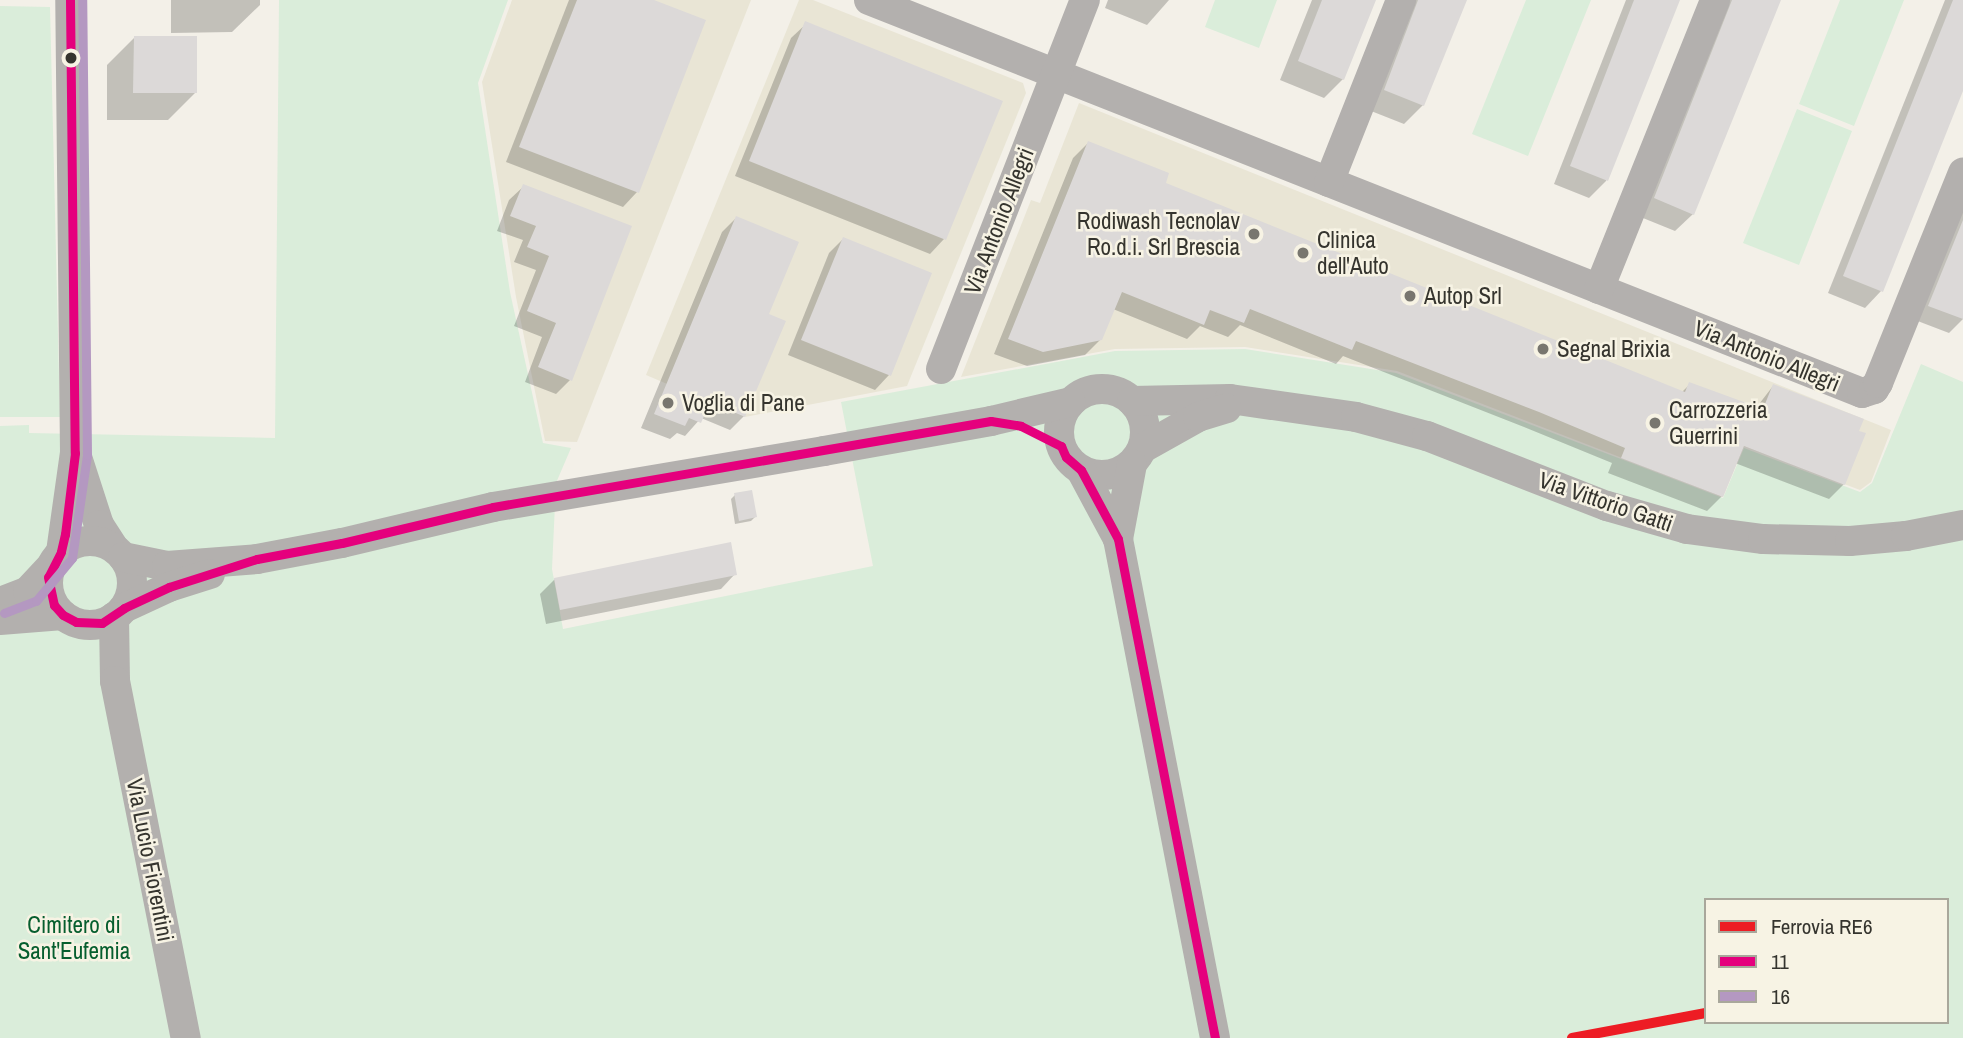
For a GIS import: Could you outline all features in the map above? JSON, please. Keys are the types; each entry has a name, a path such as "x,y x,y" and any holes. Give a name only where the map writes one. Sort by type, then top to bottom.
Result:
{"street":[{"path":"69,619 49,592 48,577 57,558 75,453 72,407 70,0"},
{"name":"Via Antonio Allegri","path":"869,0 1855,392 1868,392 1878,383 1963,173"},
{"name":"Via Antonio Allegri","path":"942,369 1084,0"},
{"path":"1329,182 1401,0"},
{"path":"1599,289 1715,0"},
{"name":"Via Vittorio Gatti","path":"119,553 167,566 257,559 341,544 493,507 991,421 1072,401 1090,390 1102,388 1123,394 1132,401 1230,399 1328,410 1427,436 1607,506 1687,529 1763,539 1850,541 1906,536 1963,525"},
{"path":"1061,446 1059,427 1072,401"},
{"path":"1118,539 1138,456 1144,418 1132,401"},
{"name":"Via Vittorio Gatti","path":"991,421 1021,426 1061,446 1066,457 1082,470 1102,476 1123,470 1138,456 1198,417 1259,403"},
{"path":"0,620 69,619 102,623 119,613 132,582 119,553 99,525 75,453"},
{"path":"1082,470 1118,539 1215,1038"},
{"path":"0,602 28,590 57,558 87,541 101,542 119,553"},
{"name":"Via Vittorio Gatti","path":"119,613 169,587 257,559"},
{"name":"Via Lucio Fiorentini","path":"119,613 115,681 186,1038"},
{"name":"Via Lucio Fiorentini","path":"69,619 115,681"}],"shaded area":[{"path":"512,0 751,0 577,442 545,441 516,297 482,82"},
{"path":"799,0 813,0 1023,83 1026,93 907,386 745,417 646,375"},
{"path":"1079,103 1891,430 1871,482 1860,490 1744,446 1723,497 1397,371 1245,347 1115,349 961,377 1031,200 1040,203"}],"green space":[{"name":"Cimitero di Sant'Eufemia","path":"279,0 508,0 478,83 510,292 543,443 571,448 556,483 552,569 563,629 873,566 841,402 1115,351 1245,349 1396,373 1723,498 1744,448 1860,492 1872,483 1921,364 1963,382 1963,1038 0,1038 0,426 29,425 29,433 275,438"},
{"path":"1215,0 1277,0 1259,48 1205,27"},
{"path":"1526,0 1591,0 1528,156 1472,134"},
{"path":"1840,0 1904,0 1854,126 1799,104"},
{"path":"0,6 50,7 60,417 0,417"},
{"path":"1797,109 1852,131 1799,265 1743,243"}],"building":[{"path":"577,0 654,0 706,20 639,193 519,147"},
{"path":"1322,0 1376,0 1344,80 1298,61"},
{"path":"1418,0 1467,0 1424,106 1384,90"},
{"path":"1634,0 1680,0 1608,181 1570,166"},
{"path":"1732,0 1781,0 1694,215 1654,198"},
{"path":"1953,0 1963,0 1963,91 1883,292 1843,276"},
{"path":"805,21 1003,101 946,240 749,161"},
{"path":"134,36 197,36 197,93 133,93"},
{"path":"1088,141 1169,173 1166,183 1685,392 1689,382 1763,409 1773,384 1864,419 1859,431 1866,433 1845,485 1744,446 1723,497 1621,458 1625,448 1539,412 1356,341 1352,350 1250,309 1244,323 1210,310 1204,325 1122,292 1102,340 1043,352 1008,339"},
{"path":"523,184 632,226 572,381 538,367 556,323 527,311 549,256 527,247 536,226 510,216"},
{"path":"736,216 799,242 769,314 786,321 745,417 710,402 701,423 689,418 685,426 654,414"},
{"path":"1963,220 1963,319 1928,306"},
{"path":"843,237 932,273 891,376 801,340"},
{"path":"752,490 757,517 739,521 734,493"},
{"path":"731,542 737,575 560,610 554,578"}],"rail line":[{"name":"RE6","path":"1572,1038 1704,1013"}],"transit line":[{"name":"11","path":"70,0 75,453 65,534 61,552 48,577 54,605 63,615 76,622 102,623 124,608 169,587 257,559 342,543 493,507 991,421 1021,426 1061,446 1066,457 1081,470 1118,539 1215,1038"},
{"name":"16","path":"4,613 36,601 72,558 87,455 82,0"}],"place":[{"name":"Rodiwash Tecnolav Ro.d.i. Srl Brescia","path":"1254,234"},
{"name":"Clinica dell'Auto","path":"1303,253"},
{"name":"Autop Srl","path":"1410,296"},
{"name":"Segnal Brixia","path":"1543,349"},
{"name":"Voglia di Pane","path":"668,403"},
{"name":"Carrozzeria Guerrini","path":"1655,423"}]}
